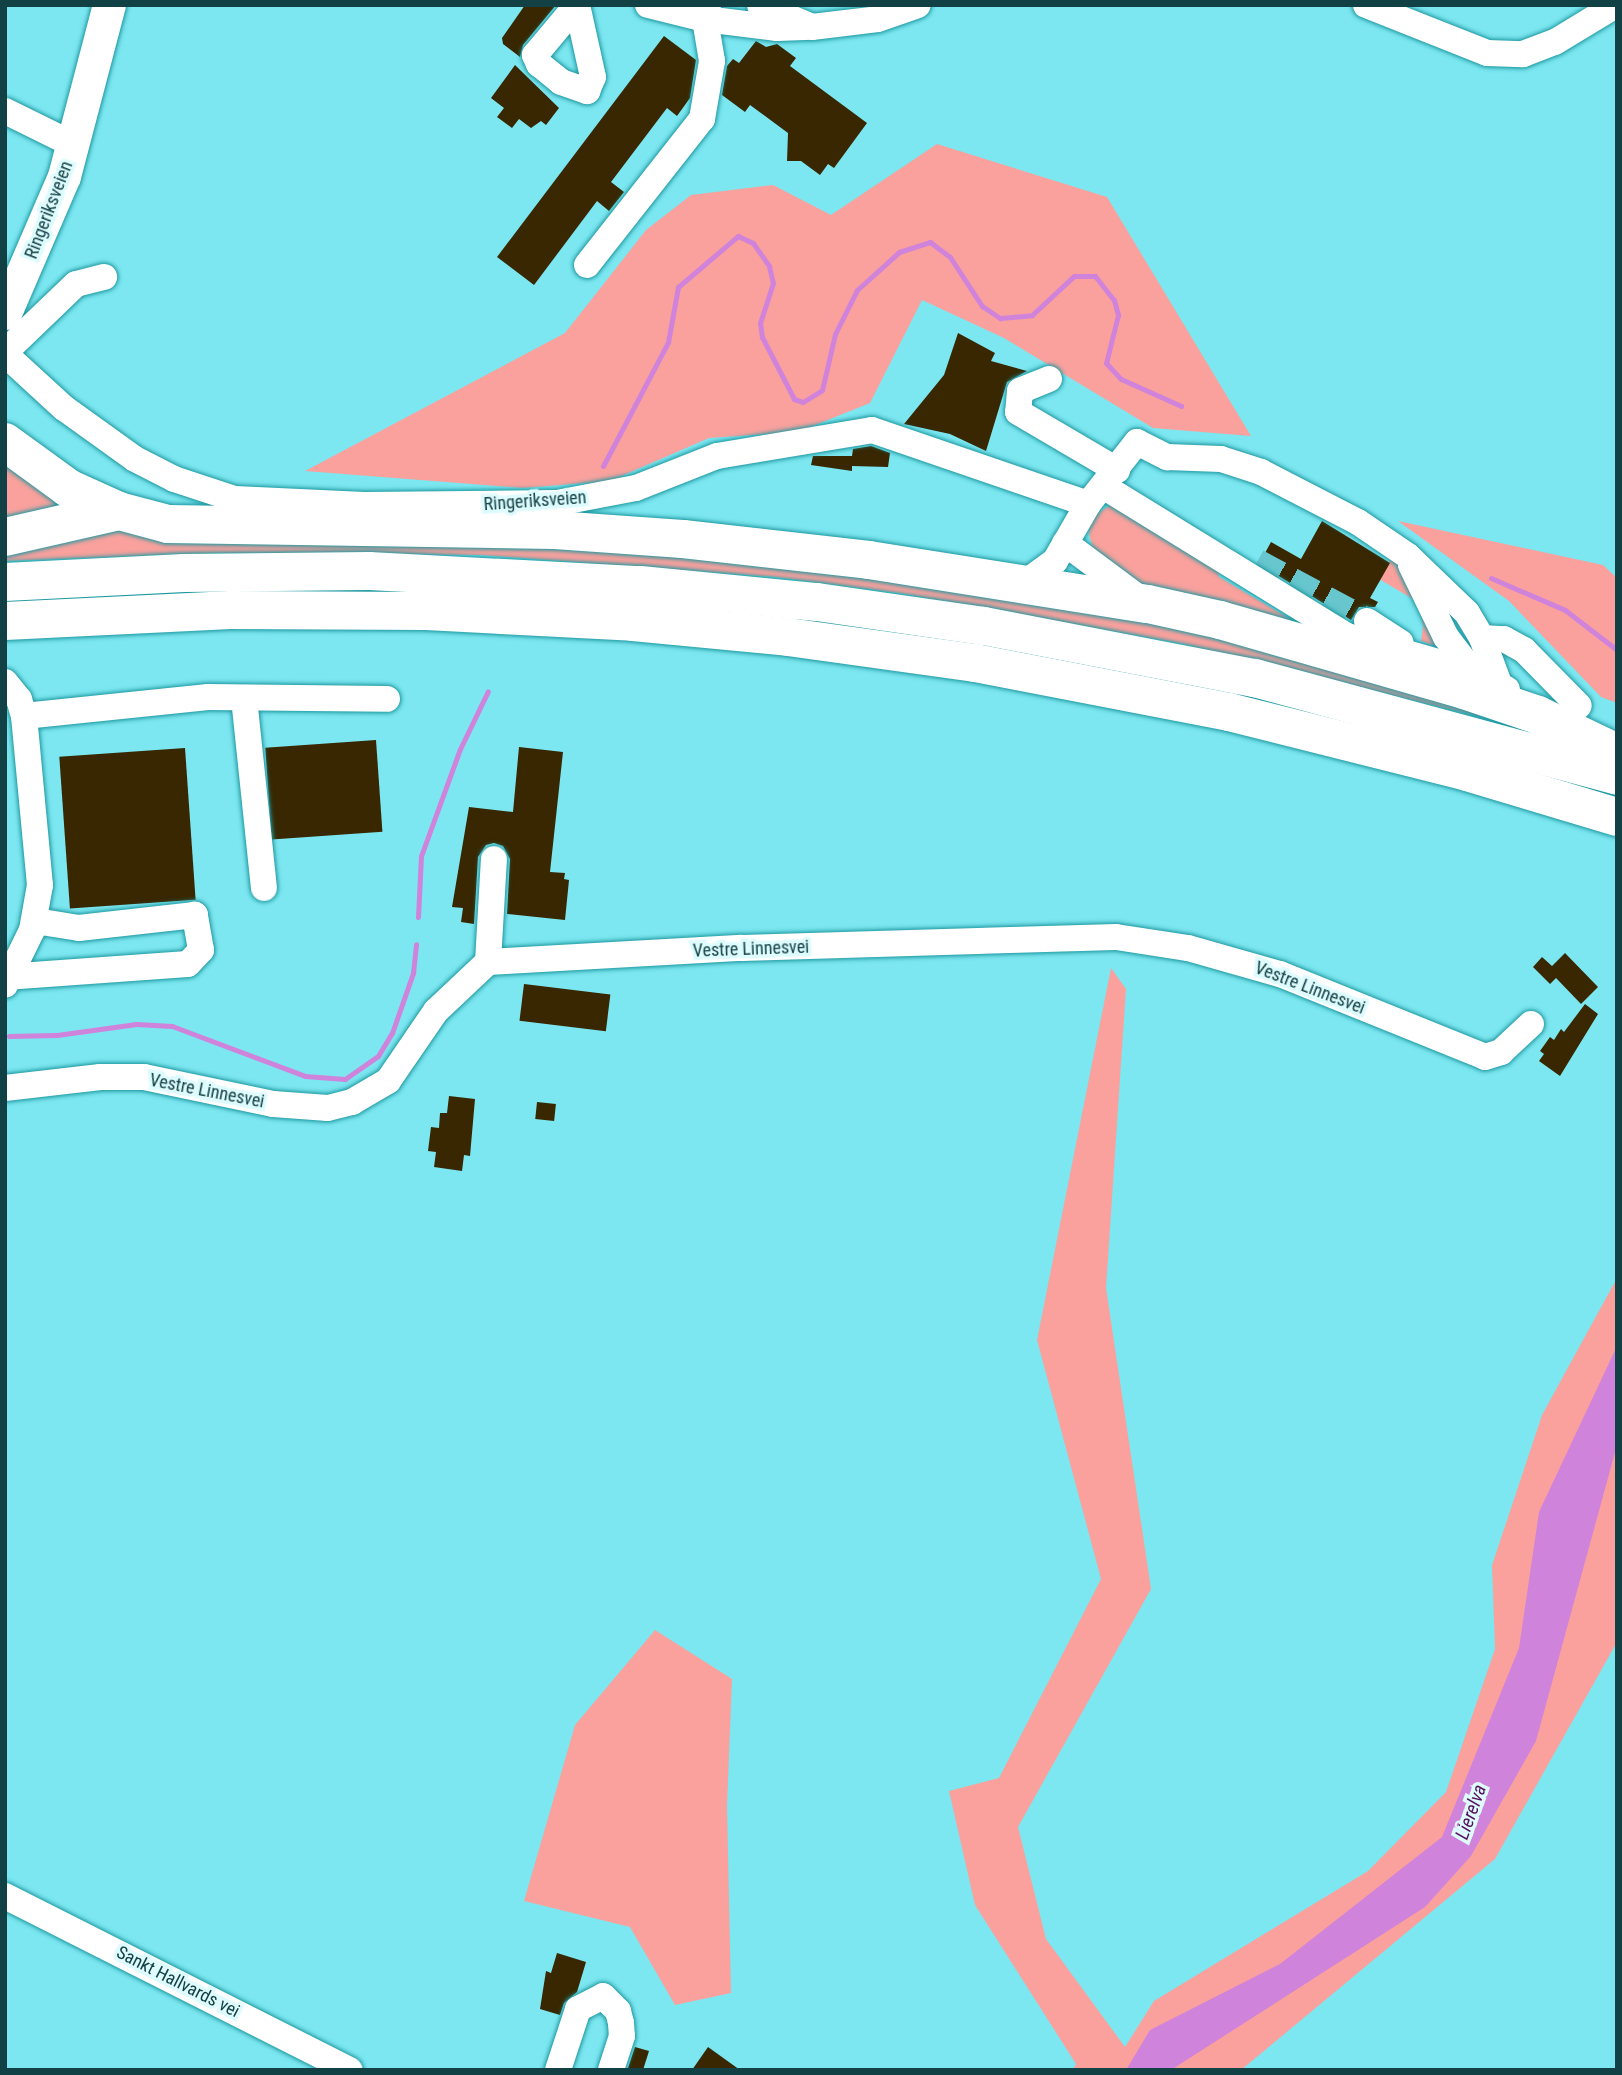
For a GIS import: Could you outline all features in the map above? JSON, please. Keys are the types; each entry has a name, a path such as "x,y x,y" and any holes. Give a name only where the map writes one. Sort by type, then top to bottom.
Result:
{"highway":[{"path":"5,442 68,488 119,511 204,527 555,530 683,539 1026,582 1148,604 1309,645 1538,715 1617,753"},
{"path":"5,537 119,511"},
{"path":"5,582 184,573 369,571 627,584 829,604 1034,634 1255,678 1617,776"},
{"path":"5,621 231,610 426,611 633,622 801,639 1013,670 1229,712 1409,756 1617,817"}],"main road":[{"name":"Ringeriksveien","path":"5,313 80,108 109,5"},
{"name":"Ringeriksveien","path":"5,271 68,143"}],"street":[{"path":"649,5 706,12 777,28 868,21 918,5"},
{"path":"760,5 812,26"},
{"path":"1366,5 1487,53 1523,54 1555,43 1616,5"},
{"path":"587,265 702,119 712,61 706,12"},
{"name":"Ringeriksveien","path":"5,111 68,143"},
{"path":"5,353 76,284 104,277"},
{"name":"Ringeriksveien","path":"5,353 64,408 135,459 213,493 271,502 557,503 636,488 717,456 807,444 864,430 1103,487"},
{"path":"1049,379 1020,391 1018,412 1103,487 1199,548 1348,636 1417,653 1498,681 1538,715"},
{"path":"1026,582 1047,569 1137,442 1167,457 1221,459 1261,472 1358,522 1408,556 1452,596 1482,638 1498,681"},
{"path":"1065,543 1148,604"},
{"path":"1199,548 1257,562"},
{"path":"1408,556 1446,637 1473,672"},
{"path":"1367,621 1417,653"},
{"path":"1482,638 1504,639 1524,649 1579,706"},
{"path":"5,682 19,699 23,716 40,885 35,921 6,980"},
{"path":"244,698 264,888"},
{"path":"23,716 172,700 387,699"},
{"path":"488,962 494,859"},
{"path":"6,980 188,964 201,950 195,915 79,928 35,921"},
{"name":"Vestre Linnesvei","path":"5,1088 100,1077 144,1077 290,1107 339,1106 369,1094 388,1081 436,1011 488,962 742,948 1116,937 1188,948 1280,974 1485,1058 1501,1052 1531,1024"},
{"name":"Sankt Hallvards vei","path":"5,1896 350,2070"},
{"path":"558,2070 578,2009 603,1996 618,2011 621,2023 622,2036 611,2070"}],"shaded area":[{"path":"937,144 1107,197 1251,436 1153,428 1004,338 922,300 870,403 798,432 709,438 610,481 523,488 305,471 565,333 646,230 691,195 773,185 831,215"},
{"path":"5,453 86,507 5,530"},
{"path":"1110,505 1218,568 1219,577 1321,637 1447,677 1123,578 1094,553 1089,534 1090,519"},
{"path":"1398,521 1603,565 1617,578 1617,703 1601,697 1509,601"},
{"path":"82,526 703,550 1223,630 1506,723 1179,643 899,593 775,577 481,555 217,553 5,561 5,544"},
{"path":"1391,558 1398,562 1450,652 1421,641 1423,626 1418,602 1379,579"},
{"path":"1111,968 1126,989 1106,1288 1151,1589 1018,1827 1046,1939 1125,2047 1154,2001 1368,1871 1446,1792 1495,1649 1492,1565 1542,1415 1617,1278 1617,1642 1495,1859 1241,2070 1073,2070 1076,2064 975,1905 949,1791 999,1778 1101,1579 1037,1340"},
{"path":"655,1630 732,1679 727,1806 731,1993 675,2005 630,1927 524,1901 575,1725"}],"water":[{"name":"Lierelva","path":"1617,1346 1617,1445 1536,1741 1471,1856 1425,1907 1171,2070 1126,2070 1150,2030 1280,1964 1442,1837 1519,1648 1539,1512"}],"building":[{"path":"525,5 556,5 523,45 520,57 503,44 502,38"},
{"path":"664,36 696,60 690,98 677,116 667,108 611,182 624,192 609,211 597,201 534,285 497,257"},
{"path":"756,41 766,47 777,44 796,58 790,66 867,123 834,168 828,164 820,175 801,161 787,161 788,133 750,105 745,112 722,95 727,66 733,59 739,63"},
{"path":"515,65 559,108 546,125 541,121 531,128 519,119 512,128 497,117 504,108 491,98"},
{"path":"958,333 995,353 991,361 1027,371 1007,382 986,451 950,434 904,424 944,375"},
{"path":"871,446 890,453 888,467 852,466 852,471 811,465 813,456 852,456 853,449"},
{"path":"1322,521 1390,563 1370,598 1378,602 1375,607 1359,607 1351,620 1259,564 1271,542 1301,559"},
{"path":"376,740 382,832 272,840 265,748"},
{"path":"519,747 563,752 550,872 565,873 564,879 569,880 565,920 507,914 510,859 503,846 494,843 486,845 478,857 474,924 461,922 463,908 452,907 469,807 513,812"},
{"path":"185,748 196,900 70,908 59,757"},
{"path":"1565,953 1598,987 1581,1004 1556,978 1550,984 1533,967 1542,957 1552,966"},
{"path":"524,984 610,995 606,1031 519,1021"},
{"path":"1585,1004 1598,1014 1560,1076 1539,1061 1544,1054 1540,1051 1550,1037 1554,1040 1561,1029 1564,1032"},
{"path":"449,1096 475,1099 470,1156 464,1155 462,1171 434,1167 436,1152 428,1151 431,1127 439,1128 440,1113 447,1113"},
{"path":"537,1102 556,1104 554,1121 535,1119"},
{"path":"557,1953 586,1962 577,1992 564,2003 560,2015 540,2009 546,1971 551,1973"},
{"path":"635,2047 649,2051 643,2070 628,2068"},
{"path":"708,2047 740,2070 692,2070"}],"waterway":[{"path":"603,466 668,342 678,287 738,236 753,243 769,266 773,283 760,323 762,337 794,399 803,402 822,390 835,334 857,290 899,252 930,242 950,257 982,306 1000,318 1032,315 1074,276 1095,276 1114,300 1118,315 1106,363 1121,379 1181,406"},
{"path":"1491,578 1565,610 1617,650"},
{"path":"418,917 421,856 460,749 488,691"},
{"path":"9,1036 57,1035 136,1024 172,1026 305,1076 345,1079 378,1056 392,1033 413,973 416,944"}],"tunnel":[{"path":"1257,562 1367,621"}]}
